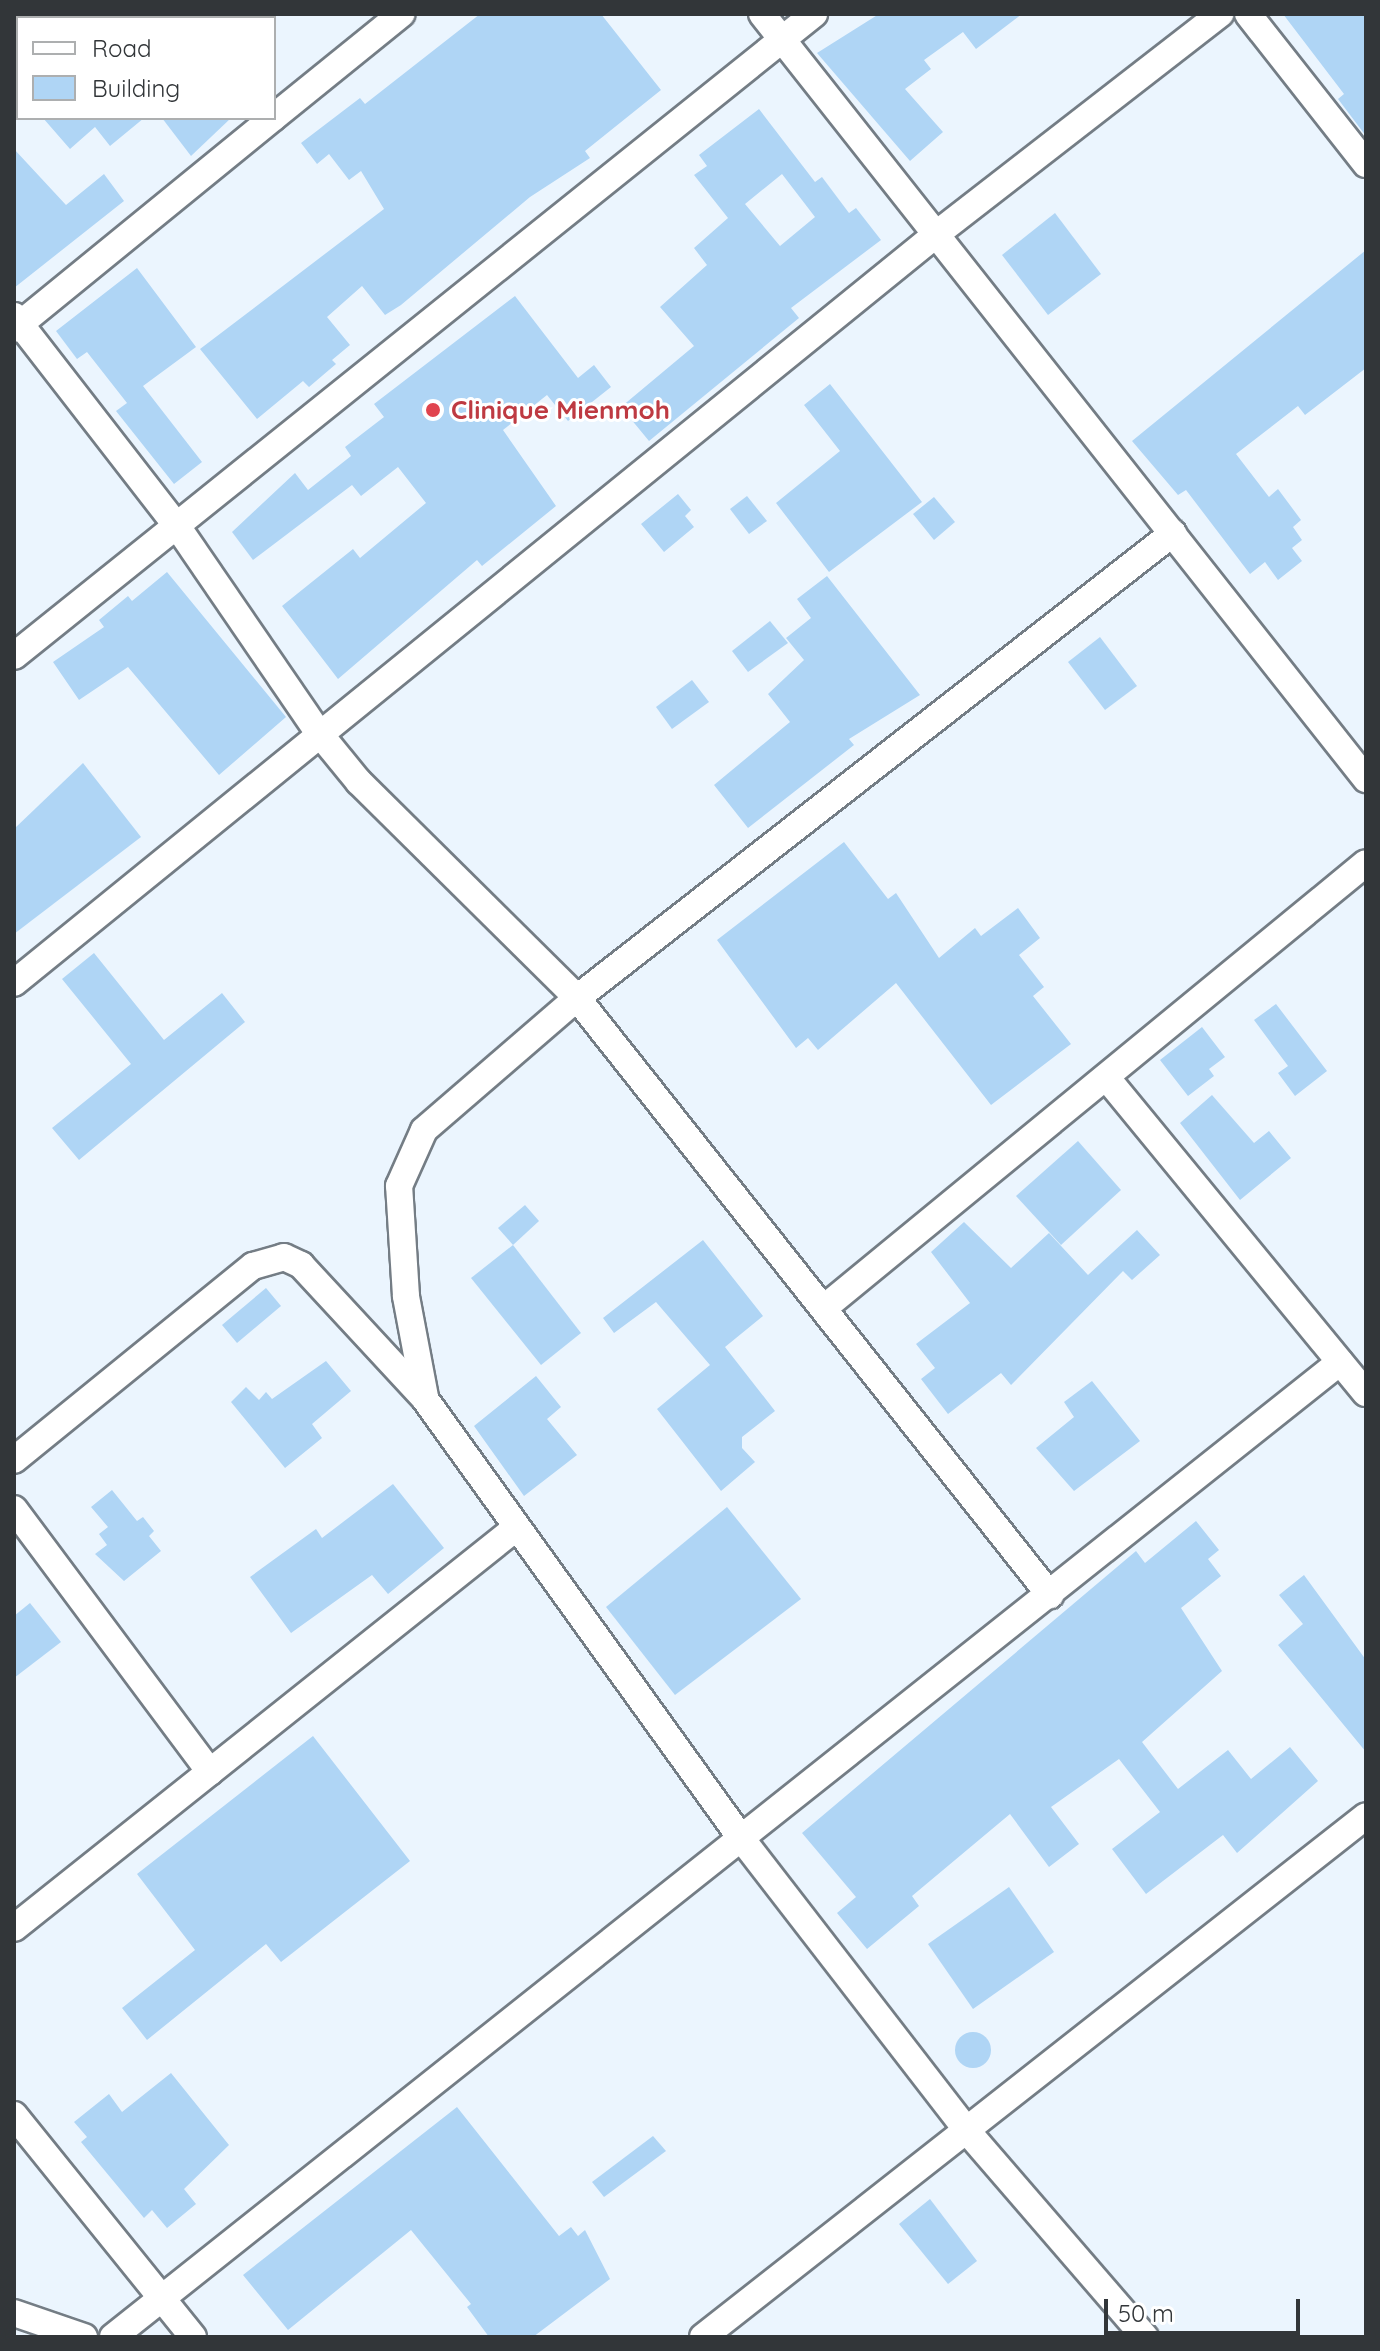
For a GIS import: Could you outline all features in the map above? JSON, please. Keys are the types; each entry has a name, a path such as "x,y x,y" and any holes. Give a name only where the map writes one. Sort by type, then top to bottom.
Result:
{"street":[{"path":"762,14 939,232 1366,779"},
{"path":"14,656 814,14"},
{"path":"14,983 939,232 1220,14"},
{"path":"1248,14 1366,164"},
{"path":"276,115 392,17"},
{"path":"270,120 16,323 177,526 319,733 359,782 577,998 1050,1595"},
{"path":"425,1399 406,1296 399,1186 424,1130 577,998 1173,533"},
{"path":"824,1308 1366,863"},
{"path":"1106,1077 1366,1393"},
{"path":"14,1460 253,1266 284,1257 301,1265 425,1399 741,1838 968,2132 1145,2337"},
{"path":"113,2337 1340,1362"},
{"path":"14,1509 210,1772"},
{"path":"14,1928 517,1527"},
{"path":"703,2337 968,2132 1366,1816"},
{"path":"14,2115 193,2337"},
{"path":"14,2313 84,2337"}],"building":[{"path":"480,14 601,14 661,90 585,151 590,158 530,197 401,305 385,315 362,286 327,317 350,345 332,360 336,364 309,387 303,381 257,419 200,349 384,209 361,171 349,180 329,154 317,164 301,143 360,98 365,104"},
{"path":"879,14 1022,14 976,49 963,32 924,60 931,69 905,89 943,132 910,161 817,53"},
{"path":"1283,14 1366,14 1366,136 1338,99 1344,94"},
{"path":"759,109 815,182 822,177 849,213 856,208 881,240 791,308 799,318 649,441 621,407 694,346 660,307 707,265 694,248 728,218 694,175 707,166 699,155","holes":["782,174 815,217 780,246 745,204"]},
{"path":"45,120 142,120 110,146 95,127 70,149"},
{"path":"164,120 229,120 191,156"},
{"path":"14,149 66,205 104,174 124,201 14,288"},
{"path":"1055,213 1101,274 1048,315 1002,255"},
{"path":"1366,250 1366,368 1305,415 1298,406 1236,454 1269,497 1278,489 1301,520 1293,527 1302,540 1292,548 1302,561 1278,580 1265,562 1250,574 1186,490 1178,495 1132,441"},
{"path":"137,268 196,347 143,386 202,462 174,484 116,411 127,403 87,352 77,359 56,331"},
{"path":"515,296 578,378 594,365 611,387 568,421 547,395 503,430 556,506 482,566 477,560 338,679 282,606 353,549 360,558 426,503 398,467 361,496 352,485 253,560 232,532 295,473 308,490 351,456 345,447 384,417 374,404"},
{"path":"830,384 922,502 829,572 776,503 840,451 804,405"},
{"path":"678,494 691,510 685,516 694,527 664,552 641,524"},
{"path":"747,496 767,521 749,534 730,509"},
{"path":"934,497 955,522 934,540 913,514"},
{"path":"167,572 286,717 219,775 128,667 79,700 53,662 104,627 99,620 128,596 132,601"},
{"path":"827,576 920,695 849,739 854,745 748,828 714,785 790,722 768,694 804,660 786,638 811,618 797,599"},
{"path":"770,621 788,643 748,672 732,651"},
{"path":"1100,637 1137,686 1105,710 1068,662"},
{"path":"692,680 709,702 672,729 656,707"},
{"path":"83,763 141,837 14,934 14,829"},
{"path":"844,842 888,899 896,893 939,958 975,928 981,936 1018,908 1040,938 1019,955 1044,987 1033,996 1071,1044 991,1105 896,983 818,1050 808,1038 796,1048 717,940"},
{"path":"94,953 164,1040 222,993 245,1022 79,1160 52,1128 131,1064 62,979"},
{"path":"1276,1004 1327,1071 1295,1096 1278,1073 1288,1066 1254,1020"},
{"path":"1202,1027 1225,1057 1209,1069 1214,1076 1188,1096 1160,1060"},
{"path":"1212,1095 1254,1143 1269,1131 1291,1158 1240,1200 1180,1123"},
{"path":"1078,1141 1121,1190 1061,1245 1016,1196"},
{"path":"525,1205 539,1221 513,1245 498,1228"},
{"path":"964,1222 1011,1268 1049,1233 1088,1275 1137,1230 1160,1255 1132,1280 1123,1271 1011,1385 1001,1373 948,1414 921,1379 935,1368 916,1344 970,1303 931,1252"},
{"path":"703,1240 763,1316 725,1347 775,1411 742,1437 742,1448 755,1462 721,1491 657,1409 710,1365 656,1302 614,1333 603,1318"},
{"path":"513,1245 581,1333 541,1365 471,1278"},
{"path":"266,1288 281,1306 237,1343 222,1325"},
{"path":"326,1361 351,1391 312,1424 322,1438 285,1468 231,1402 246,1387 259,1400 266,1392 272,1399"},
{"path":"536,1376 561,1407 547,1419 577,1455 524,1496 474,1426"},
{"path":"1092,1381 1140,1441 1074,1491 1036,1448 1074,1417 1064,1402"},
{"path":"393,1484 444,1548 388,1594 372,1575 291,1633 250,1577 316,1529 322,1538"},
{"path":"112,1490 137,1521 143,1517 154,1531 149,1536 161,1551 124,1581 95,1554 107,1545 99,1534 108,1527 91,1507"},
{"path":"727,1507 801,1599 675,1695 606,1607"},
{"path":"1196,1521 1219,1550 1208,1559 1221,1576 1181,1608 1222,1671 1142,1742 1178,1789 1228,1750 1251,1779 1290,1747 1318,1781 1237,1853 1223,1835 1146,1894 1112,1849 1160,1812 1119,1759 1051,1807 1079,1844 1049,1867 1010,1814 912,1896 919,1906 867,1949 837,1913 856,1897 802,1833 1136,1551 1145,1563"},
{"path":"1304,1575 1366,1660 1366,1752 1278,1645 1303,1624 1279,1595"},
{"path":"30,1603 61,1642 14,1678 14,1616"},
{"path":"313,1736 410,1861 281,1962 266,1944 147,2040 122,2008 195,1950 137,1874"},
{"path":"1009,1887 1054,1952 973,2009 928,1944"},
{"path":"973,2032 986,2037 991,2050 986,2063 973,2068 960,2063 955,2050 960,2037"},
{"path":"171,2073 229,2145 184,2189 196,2204 167,2228 152,2210 144,2218 81,2142 87,2137 74,2122 109,2094 122,2112"},
{"path":"457,2107 559,2236 571,2227 578,2236 585,2230 610,2279 533,2337 489,2337 467,2307 471,2304 411,2230 288,2330 243,2275"},
{"path":"653,2136 666,2151 604,2197 592,2182"},
{"path":"930,2199 977,2261 948,2284 899,2224"}],"place":[{"name":"Clinique Mienmoh","path":"433,410"}]}
